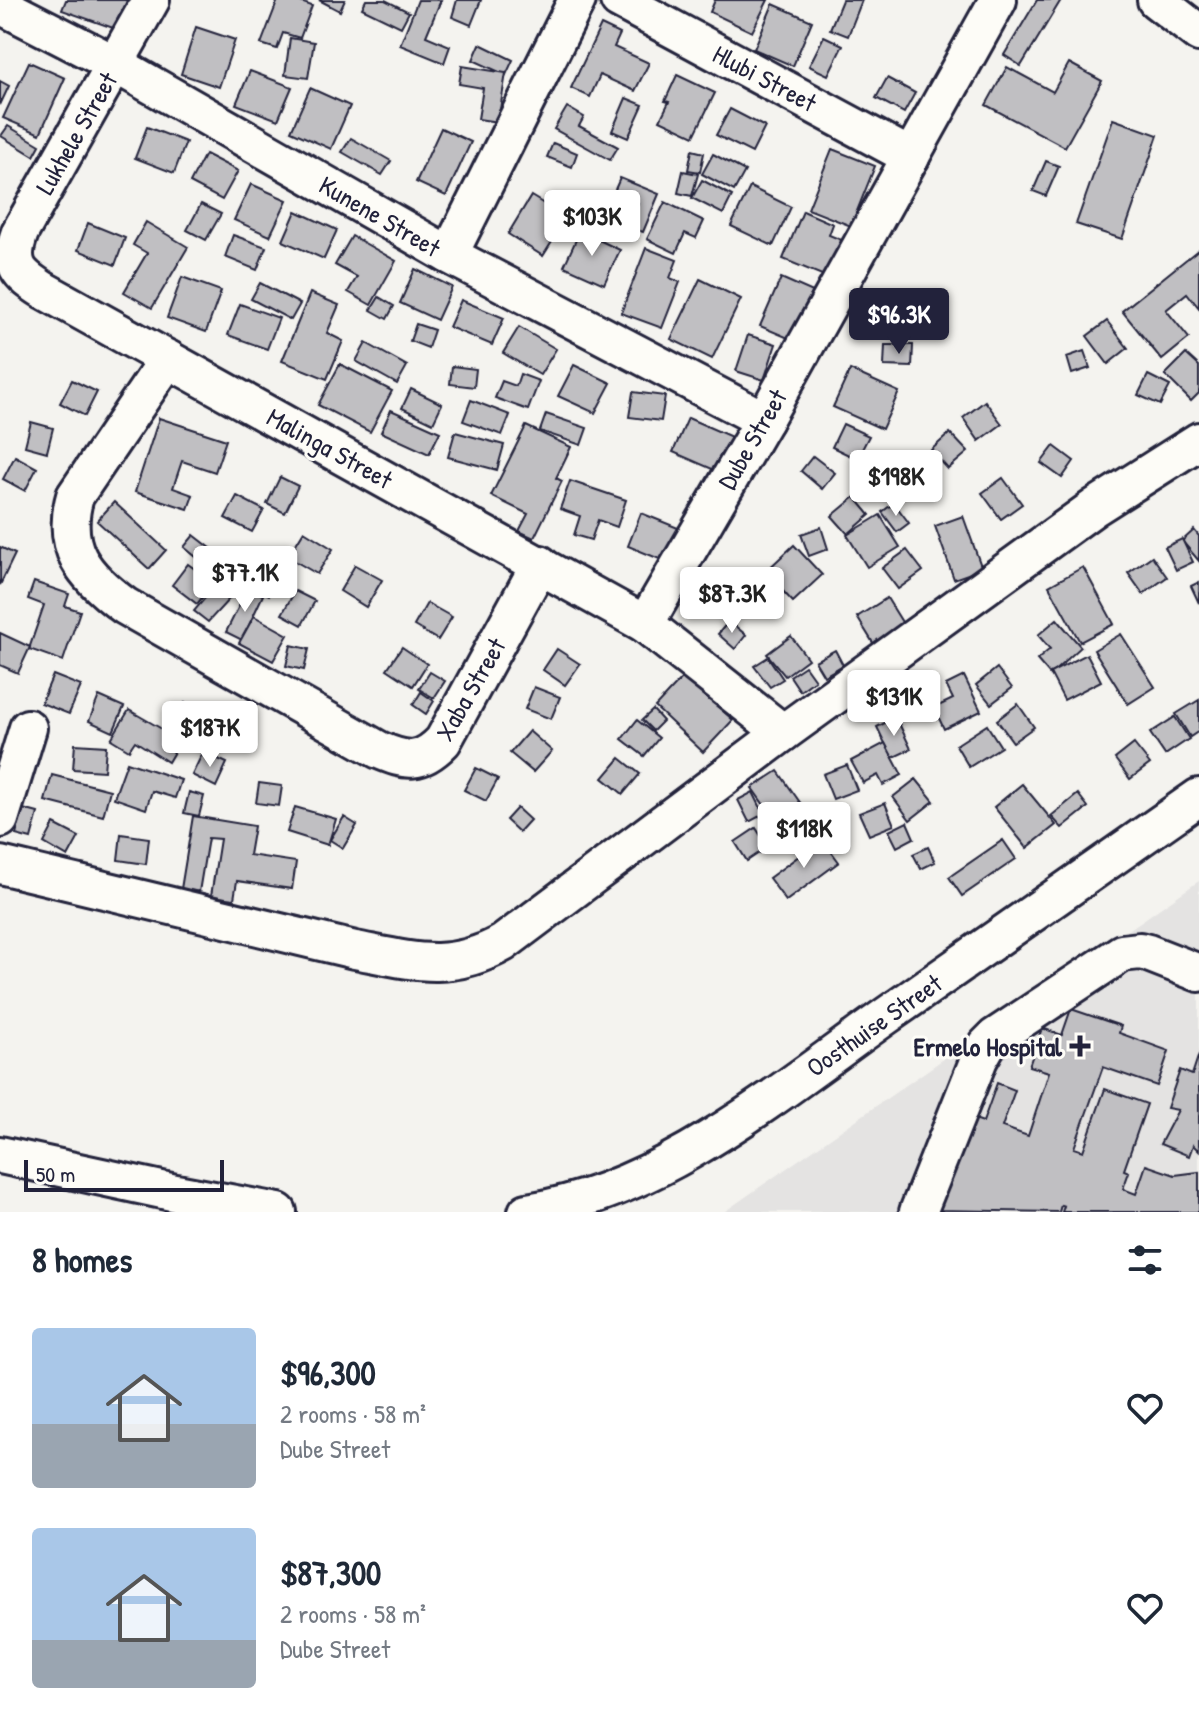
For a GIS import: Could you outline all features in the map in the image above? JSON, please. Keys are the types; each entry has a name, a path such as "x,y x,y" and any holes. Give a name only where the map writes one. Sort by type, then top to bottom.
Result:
{"street":[{"name":"Lukhele Street","path":"9,276 20,232 151,0"},
{"path":"449,255 577,0"},
{"name":"Hlubi Street","path":"619,0 911,157"},
{"name":"Dube Street","path":"645,624 764,420 998,0"},
{"path":"1156,0 1199,33"},
{"name":"Kunene Street","path":"0,5 115,64 449,255 764,420"},
{"name":"Malinga Street","path":"9,276 45,291 645,624 783,733"},
{"name":"Xaba Street","path":"168,359 75,496 70,534 83,567 102,589 133,610 379,750 407,759 420,758 443,741 540,564"},
{"path":"0,865 355,950 413,961 463,961 486,953 1095,507 1199,441"},
{"path":"0,819 28,728"},
{"name":"Oosthuise Street","path":"527,1212 588,1197 634,1180 730,1124 1199,797"},
{"path":"918,1212 979,1059 995,1037 1122,953 1148,953 1199,973"},
{"path":"0,1155 174,1203 278,1212"}],"shaded area":[{"name":"Ermelo Hospital","path":"1199,881 1199,1212 724,1212"}],"building":[{"path":"66,0 127,0 116,29 62,10"},
{"path":"278,0 295,0 312,6 300,38 283,33 277,49 261,44"},
{"path":"319,0 345,0 340,11"},
{"path":"366,0 385,0 409,12 401,27 362,8"},
{"path":"418,0 441,0 426,36 450,46 444,63 400,45"},
{"path":"457,0 481,0 471,25 452,17"},
{"path":"715,0 768,0 752,32 710,12"},
{"path":"842,0 862,0 848,36 830,29"},
{"path":"1037,0 1061,0 1021,66 1004,55"},
{"path":"773,4 812,21 793,66 754,49"},
{"path":"601,25 620,34 614,47 649,63 635,91 600,75 590,97 571,88"},
{"path":"196,27 235,40 219,87 181,74"},
{"path":"824,36 843,45 828,75 809,66"},
{"path":"290,38 314,42 308,78 285,75"},
{"path":"480,44 513,60 506,75 473,60"},
{"path":"29,62 65,78 40,134 3,118"},
{"path":"1069,63 1102,81 1065,147 986,105 1007,67 1053,92"},
{"path":"462,66 506,73 498,122 478,119 483,88 459,84"},
{"path":"250,71 292,87 278,120 236,104"},
{"path":"677,75 715,93 694,136 660,120"},
{"path":"887,78 915,93 904,113 876,98"},
{"path":"0,81 9,86 0,105"},
{"path":"310,88 350,106 331,149 291,131"},
{"path":"626,98 643,105 628,138 612,131"},
{"path":"567,107 584,117 579,126 618,147 610,160 554,129"},
{"path":"730,109 765,127 752,153 716,135"},
{"path":"1113,119 1158,135 1122,239 1076,224"},
{"path":"8,126 40,145 34,156 1,136"},
{"path":"147,127 186,142 174,173 135,158"},
{"path":"441,128 471,142 446,196 416,182"},
{"path":"351,138 391,161 382,175 342,152"},
{"path":"553,143 577,153 572,167 547,157"},
{"path":"832,149 875,166 851,226 808,209"},
{"path":"692,150 704,153 700,172 688,170"},
{"path":"205,154 238,171 222,200 190,183"},
{"path":"713,154 745,171 734,191 702,174"},
{"path":"1046,161 1059,166 1046,196 1033,191"},
{"path":"683,171 698,174 692,196 678,193"},
{"path":"620,178 659,194 643,232 629,227 638,204 613,194"},
{"path":"702,180 732,196 723,214 692,198"},
{"path":"251,184 287,200 270,236 234,220"},
{"path":"750,187 791,207 773,246 731,226"},
{"path":"531,196 567,218 543,256 508,234"},
{"path":"665,202 704,221 696,238 685,233 676,253 647,239"},
{"path":"201,204 221,214 206,240 187,230"},
{"path":"296,211 337,230 324,259 283,241"},
{"path":"803,211 833,224 829,235 849,243 834,280 783,259"},
{"path":"146,222 188,247 152,308 124,292 147,253 133,245"},
{"path":"88,223 125,238 115,265 78,250"},
{"path":"580,231 620,250 604,284 564,266"},
{"path":"233,235 266,247 257,270 225,257"},
{"path":"352,236 396,261 371,305 348,292 357,277 335,265"},
{"path":"646,248 677,260 670,278 680,282 662,328 621,313"},
{"path":"1199,249 1199,308 1187,293 1166,310 1189,338 1162,360 1122,311"},
{"path":"415,269 452,287 437,320 400,303"},
{"path":"182,277 221,291 206,332 167,318"},
{"path":"781,278 813,292 793,340 760,326"},
{"path":"700,279 741,299 712,359 671,339"},
{"path":"260,283 300,304 291,320 251,299"},
{"path":"310,293 339,305 327,333 343,341 327,379 282,361"},
{"path":"379,297 394,306 387,319 371,310"},
{"path":"461,300 504,318 492,345 449,327"},
{"path":"240,304 279,318 267,349 228,335"},
{"path":"1107,321 1128,348 1108,364 1087,336"},
{"path":"416,324 434,330 428,348 410,341"},
{"path":"519,327 556,349 540,375 503,353"},
{"path":"748,335 776,344 764,380 736,371"},
{"path":"366,343 407,366 397,384 356,361"},
{"path":"885,345 913,345 912,367 884,366"},
{"path":"1084,351 1090,368 1072,374 1067,357"},
{"path":"1186,354 1199,366 1199,393 1191,401 1165,375"},
{"path":"340,364 392,391 370,432 318,405"},
{"path":"574,365 611,383 595,413 558,396"},
{"path":"452,366 476,369 474,387 450,384"},
{"path":"850,370 899,392 882,429 833,407"},
{"path":"520,374 539,381 528,410 495,398 502,381 516,386"},
{"path":"1148,375 1170,386 1160,405 1138,395"},
{"path":"72,380 97,392 85,416 60,403"},
{"path":"411,389 442,404 433,423 402,408"},
{"path":"633,392 665,396 661,421 629,417"},
{"path":"471,400 510,415 502,435 463,421"},
{"path":"985,401 1002,424 979,441 963,418"},
{"path":"391,410 440,432 429,454 381,432"},
{"path":"546,414 587,428 581,445 540,431"},
{"path":"159,418 226,440 215,472 182,461 173,488 193,495 188,509 135,492"},
{"path":"688,418 734,438 719,472 673,452"},
{"path":"31,422 53,428 47,452 25,446"},
{"path":"843,424 869,436 857,459 832,447"},
{"path":"526,426 571,447 556,478 562,481 534,538 519,531 528,514 491,496"},
{"path":"455,432 504,445 497,470 448,457"},
{"path":"950,433 968,452 948,469 931,450"},
{"path":"1054,446 1074,461 1062,478 1041,463"},
{"path":"15,456 37,468 25,491 3,479"},
{"path":"813,456 835,473 822,489 801,471"},
{"path":"280,477 298,486 285,513 267,504"},
{"path":"1003,478 1022,504 1001,519 982,493"},
{"path":"570,481 626,500 617,527 598,520 591,540 574,535 580,516 560,509"},
{"path":"237,496 264,510 252,532 225,518"},
{"path":"855,497 870,515 848,534 832,516"},
{"path":"114,502 166,550 149,569 97,521"},
{"path":"894,503 909,523 897,532 882,512"},
{"path":"641,513 688,532 674,565 628,546"},
{"path":"880,515 900,547 867,567 847,535"},
{"path":"963,516 982,569 954,579 935,526"},
{"path":"821,527 828,549 809,556 801,534"},
{"path":"1194,530 1199,536 1199,561 1182,541"},
{"path":"304,531 333,549 317,574 288,557"},
{"path":"194,535 230,563 219,576 184,547"},
{"path":"1182,539 1193,562 1176,570 1165,547"},
{"path":"794,545 822,575 793,602 765,572"},
{"path":"0,547 15,554 0,585"},
{"path":"907,550 923,571 898,589 882,568"},
{"path":"1152,556 1167,577 1143,594 1128,573"},
{"path":"188,564 214,583 197,604 172,585"},
{"path":"355,565 382,580 366,607 340,591"},
{"path":"1083,567 1114,624 1080,642 1049,586"},
{"path":"259,568 278,577 269,595 250,585"},
{"path":"34,582 69,594 65,606 80,611 63,661 29,649 44,605 28,599"},
{"path":"1199,582 1199,603 1191,586"},
{"path":"728,583 748,601 730,621 710,603"},
{"path":"216,585 230,598 208,622 194,611"},
{"path":"248,588 263,595 242,640 226,632"},
{"path":"295,591 315,601 302,625 282,614"},
{"path":"887,598 905,627 875,646 857,617"},
{"path":"427,603 452,617 438,640 414,626"},
{"path":"254,616 288,635 273,661 239,643"},
{"path":"1057,619 1081,647 1050,675 1037,660 1050,649 1038,635"},
{"path":"729,621 746,635 735,649 718,634"},
{"path":"0,633 30,647 18,673 0,665"},
{"path":"1121,634 1155,687 1128,704 1094,650"},
{"path":"791,636 808,659 785,676 767,654"},
{"path":"291,645 309,649 304,670 286,666"},
{"path":"402,647 427,664 413,686 387,669"},
{"path":"557,649 580,664 565,685 543,670"},
{"path":"835,650 843,665 824,676 815,661"},
{"path":"1087,654 1101,681 1064,700 1050,673"},
{"path":"768,657 783,679 770,687 754,666"},
{"path":"805,666 815,680 800,691 790,676"},
{"path":"997,668 1012,688 991,704 976,685"},
{"path":"430,672 445,681 434,698 419,689"},
{"path":"53,675 81,686 69,714 41,703"},
{"path":"684,676 733,720 703,752 655,707"},
{"path":"964,676 981,711 944,729 934,708 953,699 946,685"},
{"path":"534,687 560,697 551,719 525,709"},
{"path":"421,692 434,701 426,714 413,705"},
{"path":"99,696 124,707 113,732 89,721"},
{"path":"1199,700 1199,731 1190,737 1176,714"},
{"path":"185,703 207,709 204,724 181,718"},
{"path":"1018,704 1034,727 1013,742 997,720"},
{"path":"129,710 181,740 168,762 135,741 129,750 111,739"},
{"path":"653,710 663,721 653,731 642,720"},
{"path":"896,717 911,749 892,758 877,727"},
{"path":"1175,717 1189,739 1165,755 1150,733"},
{"path":"637,720 659,738 644,756 622,739"},
{"path":"205,721 221,724 217,744 201,740"},
{"path":"987,725 1001,747 969,767 956,745"},
{"path":"529,731 552,751 533,772 510,753"},
{"path":"885,743 902,775 883,785 878,775 863,783 851,761"},
{"path":"75,744 106,746 104,771 73,769"},
{"path":"1134,744 1150,764 1130,779 1115,759"},
{"path":"203,752 227,763 216,787 192,775"},
{"path":"620,758 640,774 623,794 603,778"},
{"path":"127,762 181,780 175,798 152,791 146,809 114,798"},
{"path":"847,765 857,790 833,799 823,774"},
{"path":"476,768 498,779 486,801 464,790"},
{"path":"778,771 813,821 800,831 793,820 781,829 752,788"},
{"path":"52,775 110,790 103,816 45,801"},
{"path":"916,779 934,801 910,820 893,797"},
{"path":"259,783 282,786 279,806 256,803"},
{"path":"1022,784 1056,825 1027,848 994,807"},
{"path":"189,792 204,796 199,816 184,813"},
{"path":"753,792 764,814 749,822 738,800"},
{"path":"1078,794 1088,807 1062,828 1051,816"},
{"path":"885,803 894,825 869,835 859,813"},
{"path":"295,807 336,819 328,845 287,832"},
{"path":"517,808 530,820 519,832 506,820"},
{"path":"23,809 38,813 31,839 16,835"},
{"path":"193,816 254,826 249,855 296,862 292,889 237,881 234,899 211,896 220,839 208,838 199,892 181,889"},
{"path":"344,817 357,825 343,848 330,840"},
{"path":"907,822 914,838 897,847 889,831"},
{"path":"54,824 79,837 68,857 44,843"},
{"path":"756,828 768,847 747,861 735,842"},
{"path":"121,834 149,838 146,864 118,860"},
{"path":"822,839 839,862 786,901 769,878"},
{"path":"1003,840 1016,859 962,896 949,877"},
{"path":"928,847 935,862 921,869 913,854"},
{"path":"1071,1009 1121,1026 1119,1033 1169,1051 1157,1086 1103,1067 1074,1148 1083,1151 1105,1089 1147,1104 1124,1170 1129,1172 1123,1189 1136,1194 1146,1165 1175,1175 1199,1172 1199,1212 1062,1212 1064,1206 1061,1205 1059,1212 937,1210 969,1117 983,1122 997,1083 1015,1090 1002,1127 1028,1136 1049,1072 1029,1066 1042,1028 1062,1035"},
{"path":"1199,1054 1199,1151 1193,1145 1189,1156 1160,1144 1178,1110 1167,1108 1180,1070 1192,1075"}],"place":[{"name":"Ermelo Hospital","path":"1080,1046"}]}
